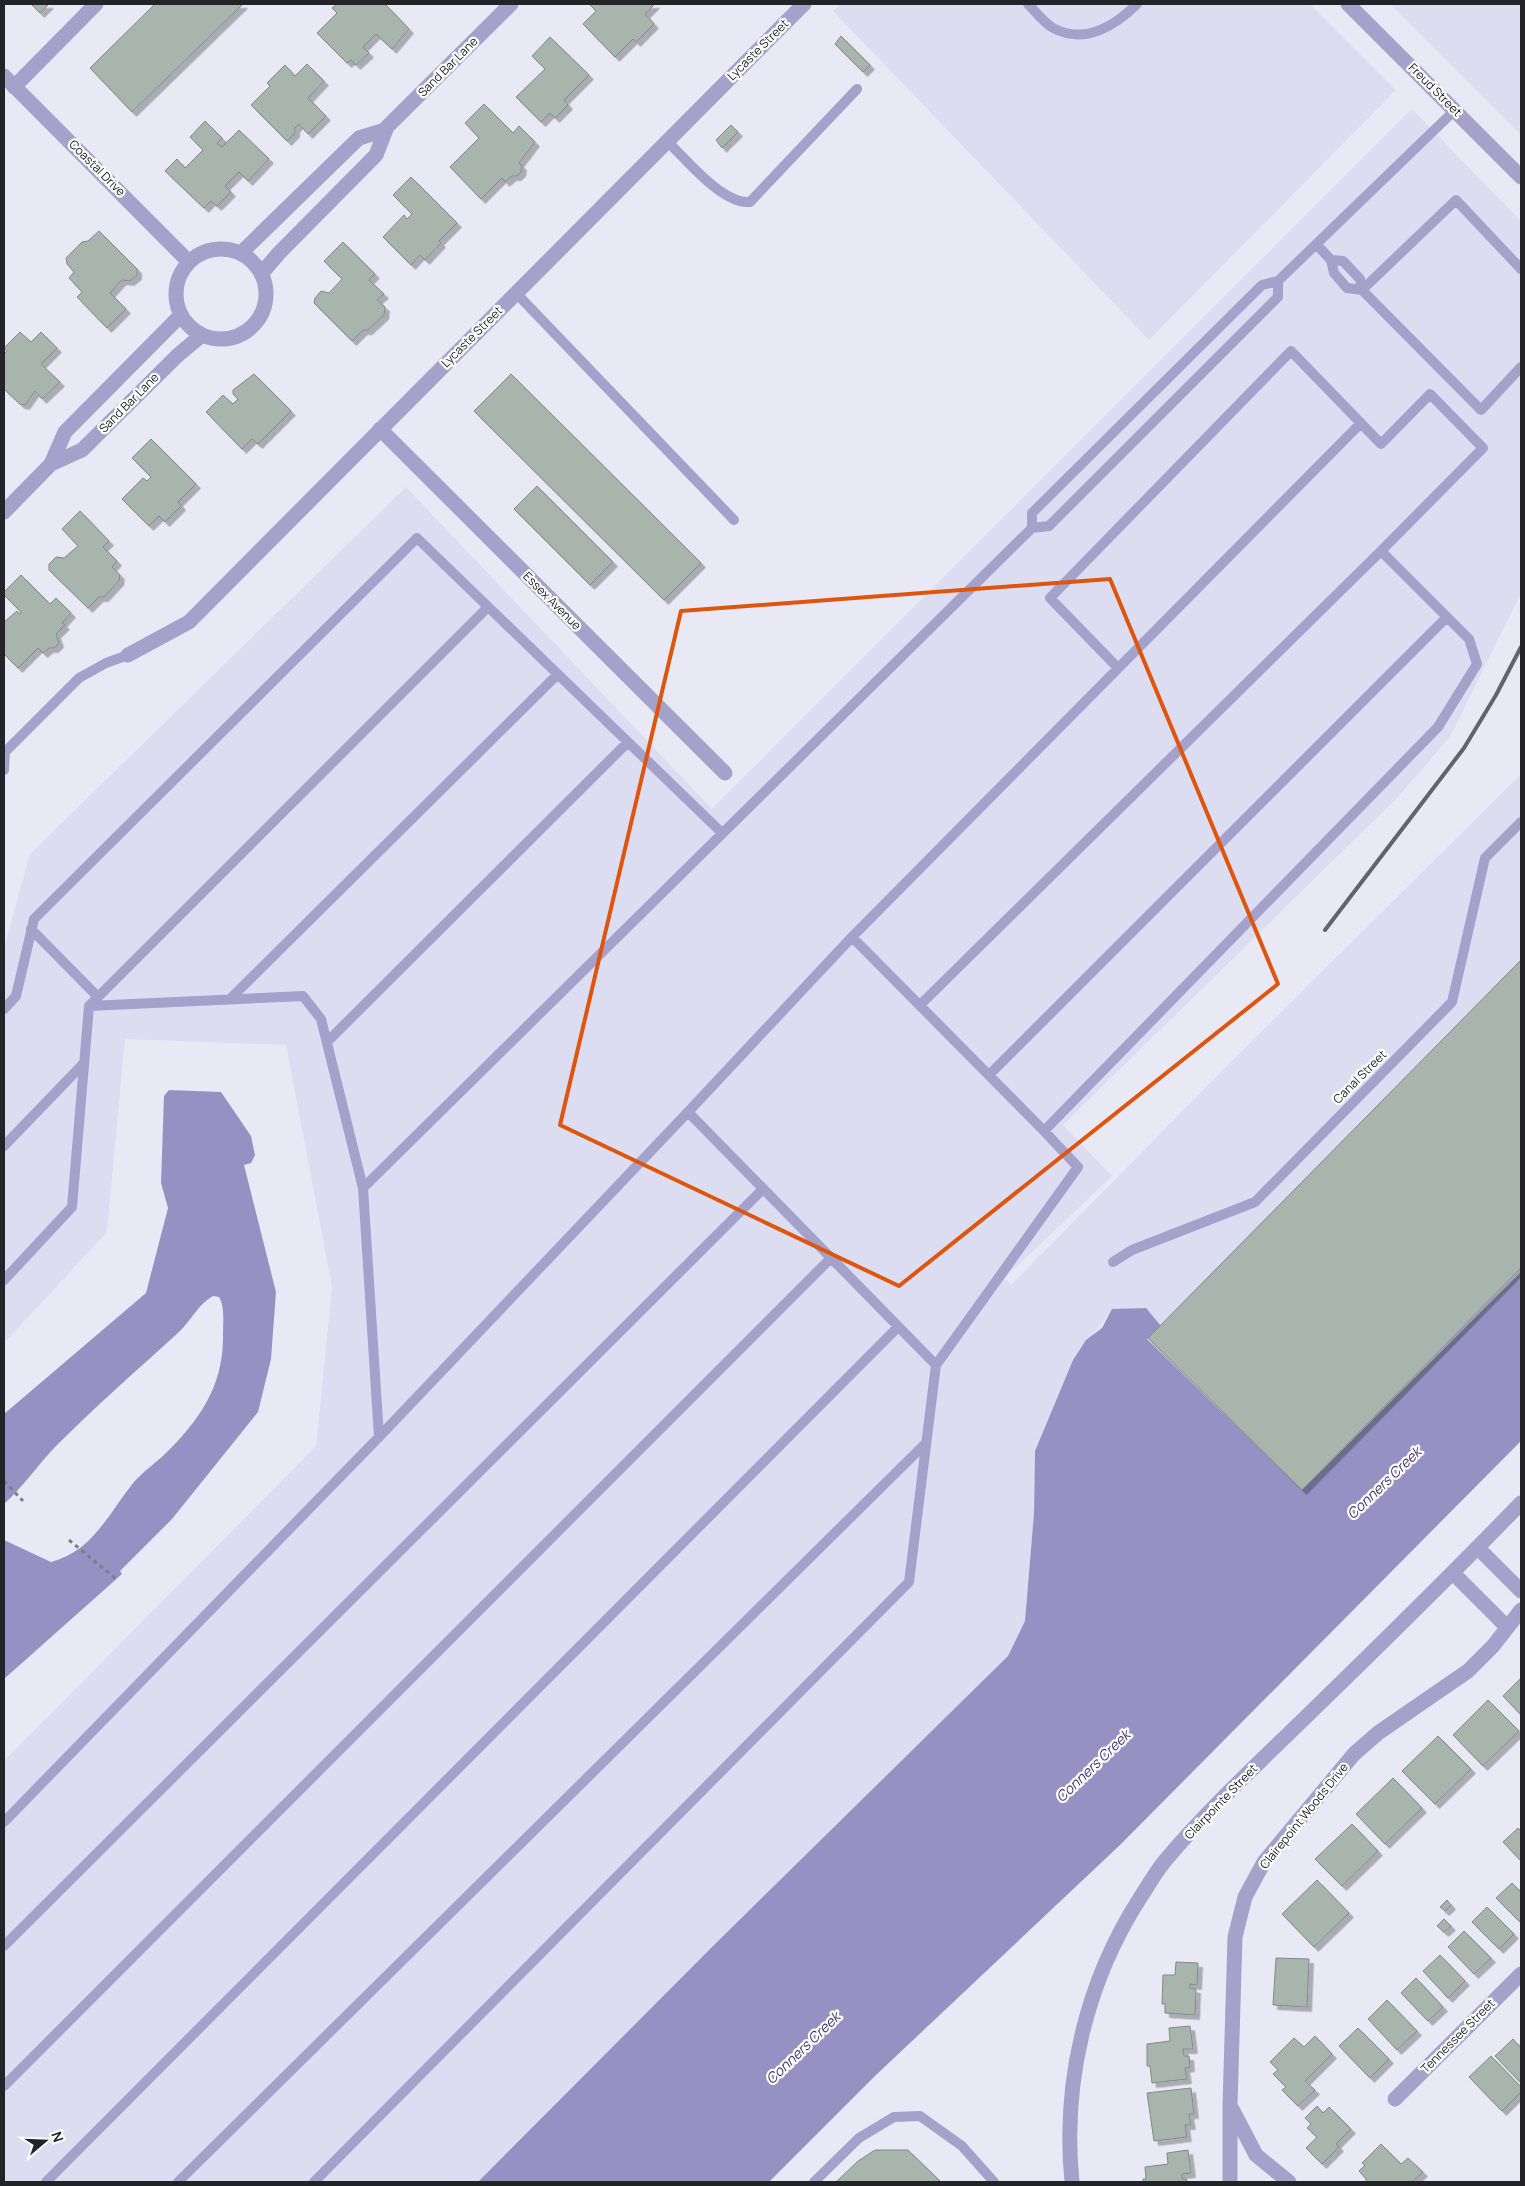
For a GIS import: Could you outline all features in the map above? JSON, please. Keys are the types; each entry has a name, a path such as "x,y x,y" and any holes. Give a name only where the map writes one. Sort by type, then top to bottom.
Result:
{"street":[{"path":"9,81 96,4"},
{"name":"Sand Bar Lane","path":"261,274 279,253 376,155 385,130 511,4"},
{"name":"Lycaste Street","path":"128,655 188,622 804,4"},
{"name":"Freud Street","path":"1348,4 1521,177"},
{"name":"Coastal Drive","path":"9,81 188,262"},
{"name":"Sand Bar Lane","path":"241,253 359,138 385,130"},
{"path":"222,249 241,253 253,262 261,274 266,295 263,311 250,329 230,338 218,339 202,335 191,328 181,315 176,294 178,278 188,262 201,253 222,249"},
{"name":"Sand Bar Lane","path":"4,512 51,464 65,432 181,315"},
{"name":"Sand Bar Lane","path":"51,464 82,450 178,355 202,335"},
{"name":"Essex Avenue","path":"380,429 725,774"},
{"name":"Clairpointe Street","path":"1072,2182 1069,2154 1073,2080 1088,2008 1123,1925 1162,1864 1211,1810 1453,1574 1521,1503"},
{"path":"1478,1548 1521,1591"},
{"path":"1453,1574 1507,1627"},
{"name":"Clairepoint Woods Drive","path":"1230,2182 1230,2105 1235,1937 1245,1897 1264,1862 1354,1754 1378,1733 1468,1672 1493,1646 1521,1610"},
{"name":"Tennessee Street","path":"1395,2099 1521,1974"},
{"name":"Clairepoint Woods Drive","path":"1230,2105 1256,2155 1289,2182"}],"lane":[{"path":"1028,4 1052,28 1069,34 1095,33 1119,22 1138,4"},
{"path":"667,140 717,188 740,203 750,202 857,89"},
{"path":"1032,528 1032,514 1262,285 1278,281 1455,110"},
{"path":"1362,290 1456,200 1521,269"},
{"path":"1317,245 1331,260 1334,272 1347,288 1362,290"},
{"path":"1331,260 1343,261 1360,279 1362,290 1481,410 1521,368"},
{"path":"363,1188 1032,528 1049,526 1278,297 1278,281"},
{"path":"516,293 734,520"},
{"path":"920,1005 1483,448 1430,394 1381,444 1291,351 1050,598 1118,668"},
{"path":"4,1822 379,1437 852,938 1361,423"},
{"path":"4,1009 16,996 34,919 417,538 722,833"},
{"path":"1044,1131 1438,727 1477,664 1469,639 1381,551"},
{"path":"4,1280 72,1207 89,1006 488,607"},
{"path":"989,1075 1447,617"},
{"path":"4,770 4,753 79,678 106,663 128,655"},
{"path":"231,998 558,674"},
{"path":"326,1042 628,742"},
{"name":"Canal Street","path":"1113,1262 1132,1250 1254,1202 1452,1002 1485,858 1521,822"},
{"path":"32,929 98,997"},
{"path":"314,2182 909,1582 936,1365 1078,1167 852,938"},
{"path":"89,1006 303,996 321,1019 363,1188 379,1437"},
{"path":"4,1146 84,1063"},
{"path":"688,1112 936,1365"},
{"path":"4,1946 763,1189"},
{"path":"4,2086 831,1258"},
{"path":"46,2182 898,1327"},
{"path":"178,2182 926,1443"},
{"path":"814,2182 859,2138 894,2117 920,2116 962,2146 994,2182"}],"path":[{"path":"4,1481 23,1501"},
{"path":"69,1540 116,1579"}],"highlighted area":[{"path":"1110,579 1278,984 899,1286 560,1125 681,611"}],"shaded area":[{"path":"841,4 1310,4 1396,90 1149,340 833,11"},
{"path":"1390,4 1521,4 1521,135"},
{"path":"1412,109 1521,221 1521,593 1450,737 1397,798 1063,1125 1112,1176 1005,1278 1011,1285 1226,1067 1521,774 1521,1272 1302,1490 1147,1339 1146,1308 1112,1310 1073,1360 1035,1451 1034,1513 1025,1621 1008,1656 713,1946 478,2182 4,2182 4,1761 316,1446 332,1287 286,1045 125,1039 107,1232 4,1343 4,948 30,854 406,487 712,809"}],"water":[{"path":"169,1090 221,1092 251,1136 255,1155 251,1163 244,1165 276,1292 271,1359 258,1412 172,1519 120,1571 122,1574 4,1679 4,1540 51,1562 66,1557 78,1549 99,1530 134,1482 165,1454 189,1428 208,1400 219,1369 222,1352 223,1310 219,1297 213,1296 203,1303 179,1332 55,1447 4,1504 4,1414 146,1293 168,1208 161,1183 164,1096"},
{"name":"Conners Creek","path":"1521,1272 1521,1441 1120,1845 876,2075 769,2182 478,2182 713,1946 1008,1656 1025,1621 1034,1513 1035,1451 1073,1360 1086,1340 1102,1328 1112,1309 1146,1308 1161,1326 1147,1339 1302,1490"}],"building":[{"path":"31,4 49,4 40,13"},
{"path":"155,4 243,4 132,112 90,68"},
{"path":"337,4 385,4 409,29 392,49 376,34 363,47 369,53 356,65 351,60 347,63 317,33 337,13 332,8"},
{"path":"589,4 655,4 645,14 654,24 636,42 633,39 615,57 583,24 596,11"},
{"path":"841,36 870,65 863,72 835,44"},
{"path":"550,37 589,75 564,100 568,105 555,118 550,113 541,122 516,97 545,69 532,56"},
{"path":"307,64 324,81 308,98 326,116 308,134 299,124 295,128 295,133 287,141 251,105 270,86 267,83 285,65 295,76"},
{"path":"484,104 513,133 519,126 535,142 519,163 522,166 521,172 505,182 502,178 481,199 450,167 479,138 465,123"},
{"path":"205,121 222,138 217,143 222,147 239,130 269,159 248,181 239,172 225,186 231,192 217,206 211,201 204,208 165,171 177,159 185,168 203,150 190,137"},
{"path":"731,125 738,132 722,148 716,140"},
{"path":"411,177 457,223 439,241 441,243 425,260 420,255 411,265 383,237 404,215 407,219 412,214 393,195"},
{"path":"99,231 137,269 137,275 130,281 122,280 110,293 126,309 107,328 77,297 82,292 69,278 74,272 67,264 66,258 82,242 88,241"},
{"path":"343,242 375,274 369,280 384,294 377,300 385,307 384,315 368,330 363,330 352,341 314,303 315,298 321,291 329,293 342,279 324,261"},
{"path":"20,332 31,342 41,332 57,348 41,364 60,382 42,399 35,391 25,405 20,404 4,389 4,354 7,351 4,348"},
{"path":"254,374 291,411 258,444 252,439 242,449 206,412 223,395 233,404 238,399 233,394 233,390"},
{"path":"511,374 701,563 664,600 474,411"},
{"path":"151,439 196,484 178,502 181,506 165,522 159,516 149,526 122,499 143,478 147,481 151,477 132,458"},
{"path":"537,486 613,562 590,585 514,509"},
{"path":"80,511 109,541 103,547 117,561 112,567 120,575 119,581 104,597 99,597 88,608 49,570 49,564 56,557 64,558 78,546 62,529"},
{"path":"21,575 50,604 56,598 71,613 62,623 65,625 56,634 59,643 54,648 49,648 43,653 38,648 18,668 4,654 4,622 17,611 20,614 21,612 4,595 4,592"},
{"path":"1521,960 1521,1268 1302,1490 1148,1338"},
{"path":"1521,1678 1521,1715 1503,1696"},
{"path":"1488,1700 1519,1731 1483,1766 1453,1735"},
{"path":"1438,1736 1471,1769 1435,1804 1402,1771"},
{"path":"1393,1778 1422,1808 1385,1844 1356,1814"},
{"path":"1352,1824 1378,1851 1342,1886 1315,1859"},
{"path":"1518,1828 1521,1831 1521,1861 1503,1842"},
{"path":"1317,1880 1349,1913 1314,1947 1282,1914"},
{"path":"1512,1883 1521,1892 1521,1923 1496,1898"},
{"path":"1447,1900 1451,1905 1445,1911 1440,1907"},
{"path":"1487,1907 1514,1934 1499,1949 1472,1922"},
{"path":"1444,1919 1451,1926 1444,1932 1437,1926"},
{"path":"1464,1931 1491,1958 1474,1974 1448,1947"},
{"path":"1440,1955 1465,1981 1448,1998 1423,1971"},
{"path":"1276,1958 1309,1959 1307,2007 1273,2005"},
{"path":"1176,1962 1198,1963 1197,1985 1190,1984 1190,1988 1196,1989 1195,2015 1165,2013 1165,2004 1162,2004 1163,1975 1175,1975"},
{"path":"1416,1978 1443,2007 1428,2021 1401,1993"},
{"path":"1387,2000 1417,2031 1397,2050 1368,2019"},
{"path":"1190,2026 1193,2049 1183,2049 1184,2056 1189,2056 1190,2067 1185,2068 1187,2079 1152,2083 1150,2066 1147,2066 1147,2044 1170,2041 1169,2028"},
{"path":"1358,2028 1389,2059 1370,2078 1339,2046"},
{"path":"1315,2036 1332,2054 1305,2081 1315,2090 1298,2106 1282,2090 1286,2087 1273,2074 1278,2070 1270,2062 1294,2038 1304,2047"},
{"path":"1513,2039 1521,2048 1521,2083 1495,2056"},
{"path":"1491,2056 1521,2087 1521,2092 1502,2111 1469,2077"},
{"path":"1191,2088 1194,2114 1189,2114 1191,2125 1185,2125 1187,2137 1154,2141 1147,2093"},
{"path":"1317,2106 1323,2113 1329,2107 1351,2129 1336,2144 1339,2147 1322,2164 1306,2148 1317,2137 1307,2128 1311,2124 1305,2118"},
{"path":"1381,2144 1401,2164 1408,2158 1423,2172 1412,2182 1366,2182 1366,2179 1359,2171 1365,2165 1362,2163"},
{"path":"875,2150 908,2150 941,2182 836,2182 858,2161"},
{"path":"1188,2150 1191,2173 1182,2174 1182,2179 1186,2179 1187,2182 1143,2182 1143,2179 1146,2179 1145,2167 1168,2164 1167,2153"}],"railway":[{"path":"1325,930 1464,748 1496,695 1521,647"}]}
